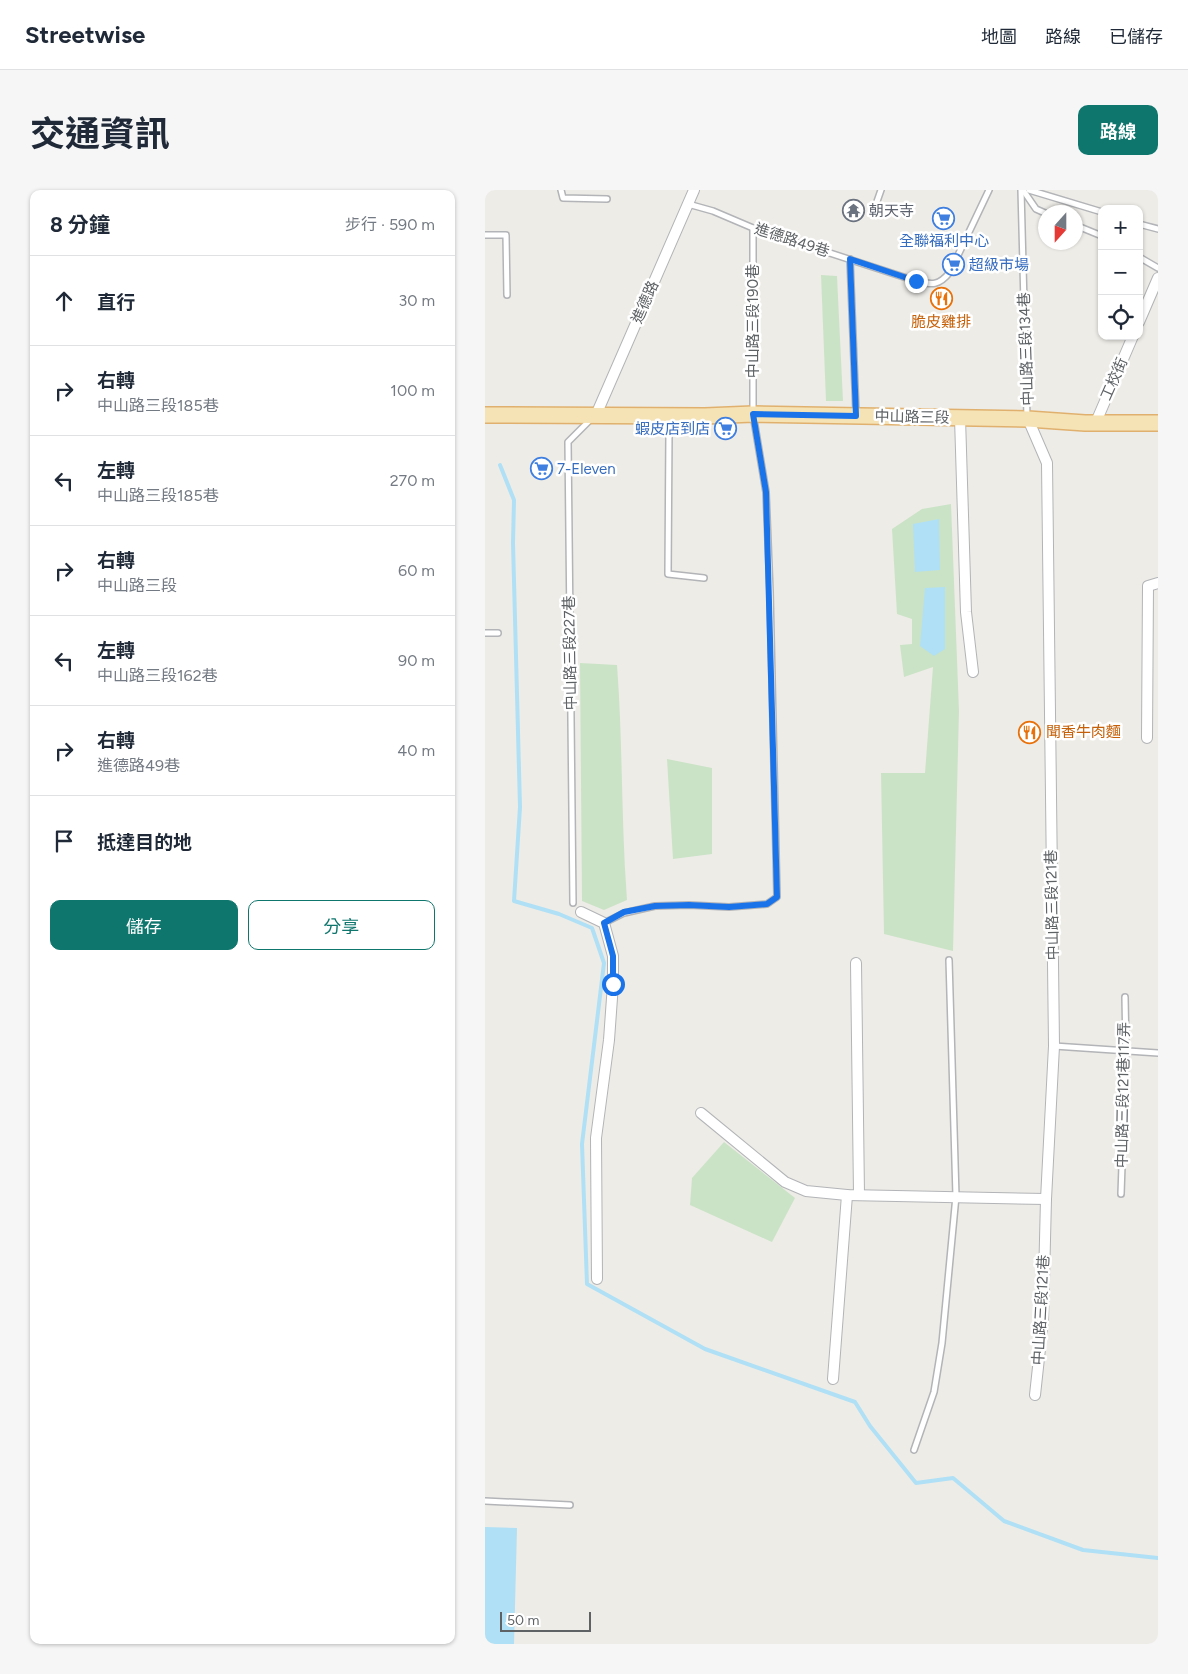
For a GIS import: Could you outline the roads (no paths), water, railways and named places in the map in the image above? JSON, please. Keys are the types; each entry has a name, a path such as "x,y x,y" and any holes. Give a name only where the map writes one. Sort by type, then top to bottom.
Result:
{"main road":[{"name":"中山路三段","path":"485,415 705,416 753,414 1027,419 1158,424"}],"street":[{"name":"進德路","path":"596,415 694,190"},
{"path":"1143,313 1158,278"},
{"name":"工校街","path":"1096,422 1131,340"},
{"path":"960,418 966,612 973,672"},
{"name":"中山路三段121巷","path":"1027,419 1047,463 1054,1046 1046,1200 1043,1321 1035,1395"},
{"path":"1147,738 1148,586 1158,583"},
{"path":"581,912 604,923 613,956 609,1040 596,1138 597,1280"},
{"path":"856,963 859,1194"},
{"path":"701,1113 785,1182 806,1191 847,1195 956,1196 1046,1200"},
{"path":"833,1379 847,1195"}],"lane":[{"path":"561,190 563,198 607,199"},
{"path":"874,210 881,190"},
{"name":"進德路49巷","path":"688,204 753,228 929,284 943,281 949,272 989,190"},
{"path":"1022,190 1038,210"},
{"name":"中山路三段134巷","path":"1022,190 1027,419"},
{"path":"1029,190 1098,211"},
{"path":"1143,225 1158,229"},
{"name":"中山路三段190巷","path":"604,923 624,912 655,906 729,907 767,904 777,897 766,492 753,414 753,228"},
{"path":"1083,229 1098,235"},
{"path":"485,235 506,235 507,295"},
{"path":"850,259 856,416"},
{"path":"1143,259 1158,268"},
{"name":"中山路三段227巷","path":"573,903 568,442 596,415"},
{"path":"665,416 669,432 668,574 704,578"},
{"path":"485,633 498,633"},
{"path":"914,1450 934,1392 942,1343 956,1196 949,960"},
{"name":"中山路三段121巷117弄","path":"1121,1194 1126,1050 1125,997"},
{"path":"1054,1046 1158,1053"},
{"path":"485,1501 570,1505"}],"water":[{"path":"939,519 940,570 915,572 913,524"},
{"path":"945,587 945,649 934,656 920,646 925,588"},
{"path":"485,1527 517,1528 514,1644 485,1644"}],"waterway":[{"path":"500,465 514,500 513,543 520,807 514,901 559,914 592,928 604,963 582,1144 587,1284 705,1349 855,1402 870,1426 916,1483 953,1478 1004,1521 1083,1550 1158,1558"}],"place":[{"name":"朝天寺","path":"853,211"},
{"name":"全聯福利中心","path":"944,218"},
{"name":"超級市場","path":"953,265"},
{"name":"脆皮雞排","path":"941,299"},
{"name":"蝦皮店到店","path":"726,429"},
{"name":"7-Eleven","path":"541,469"},
{"name":"聞香牛肉麵","path":"1030,732"}]}
